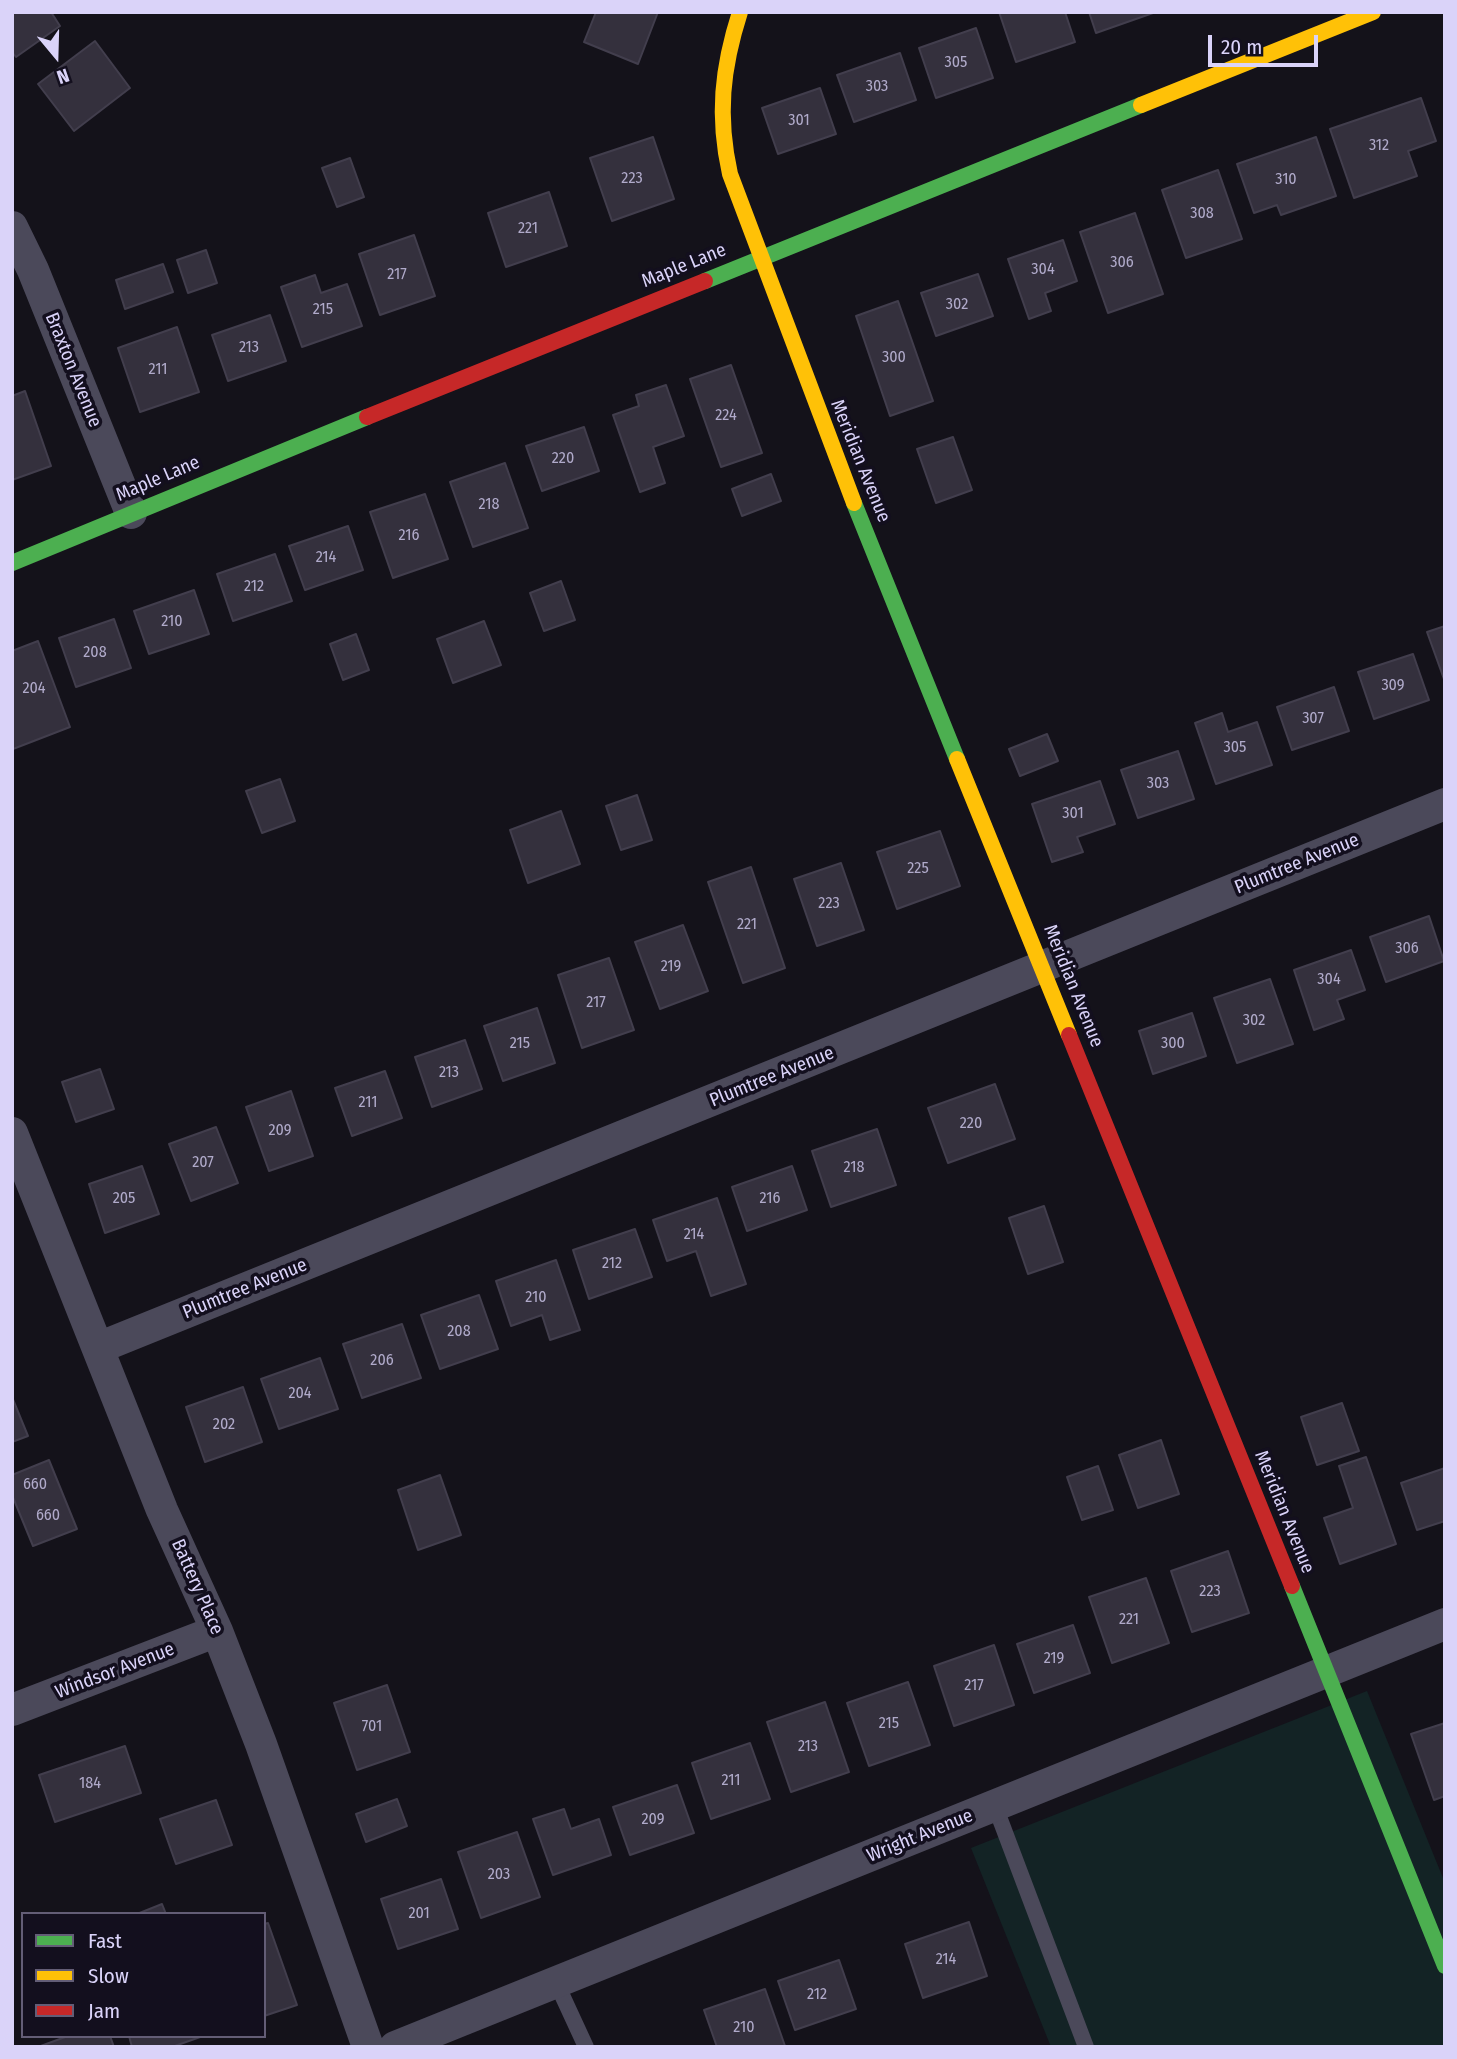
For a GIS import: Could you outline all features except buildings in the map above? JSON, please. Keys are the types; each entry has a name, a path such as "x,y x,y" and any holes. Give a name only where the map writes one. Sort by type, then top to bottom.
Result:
{"street":[{"name":"Meridian Avenue","path":"740,12 723,66 718,100 721,142 761,258 819,417 1445,1966"},
{"name":"Maple Lane","path":"12,563 1373,12"},
{"name":"Braxton Avenue","path":"12,227 33,270 131,513"},
{"name":"Plumtree Avenue","path":"98,1348 1445,804"},
{"name":"Battery Place","path":"12,1133 162,1510 217,1631 261,1744 368,2047"},
{"name":"Wright Avenue","path":"395,2047 1445,1624"},
{"name":"Windsor Avenue","path":"12,1710 217,1631"}],"lane":[{"path":"995,1806 1086,2047"},
{"path":"556,1982 586,2047"}],"shaded area":[{"path":"1367,1691 1445,1883 1445,2047 1051,2047 971,1848"}],"traffic: fast":[{"path":"705,281 1141,105"},
{"path":"12,563 367,417"},
{"path":"854,503 957,759"},
{"path":"1292,1586 1445,1966"}],"traffic: slow":[{"path":"740,12 729,53 723,92 724,132 730,174 854,503"},
{"path":"1141,105 1373,12"},
{"path":"957,759 1069,1035"}],"traffic: jam":[{"path":"367,417 705,281"},
{"path":"1069,1035 1292,1586"}]}
